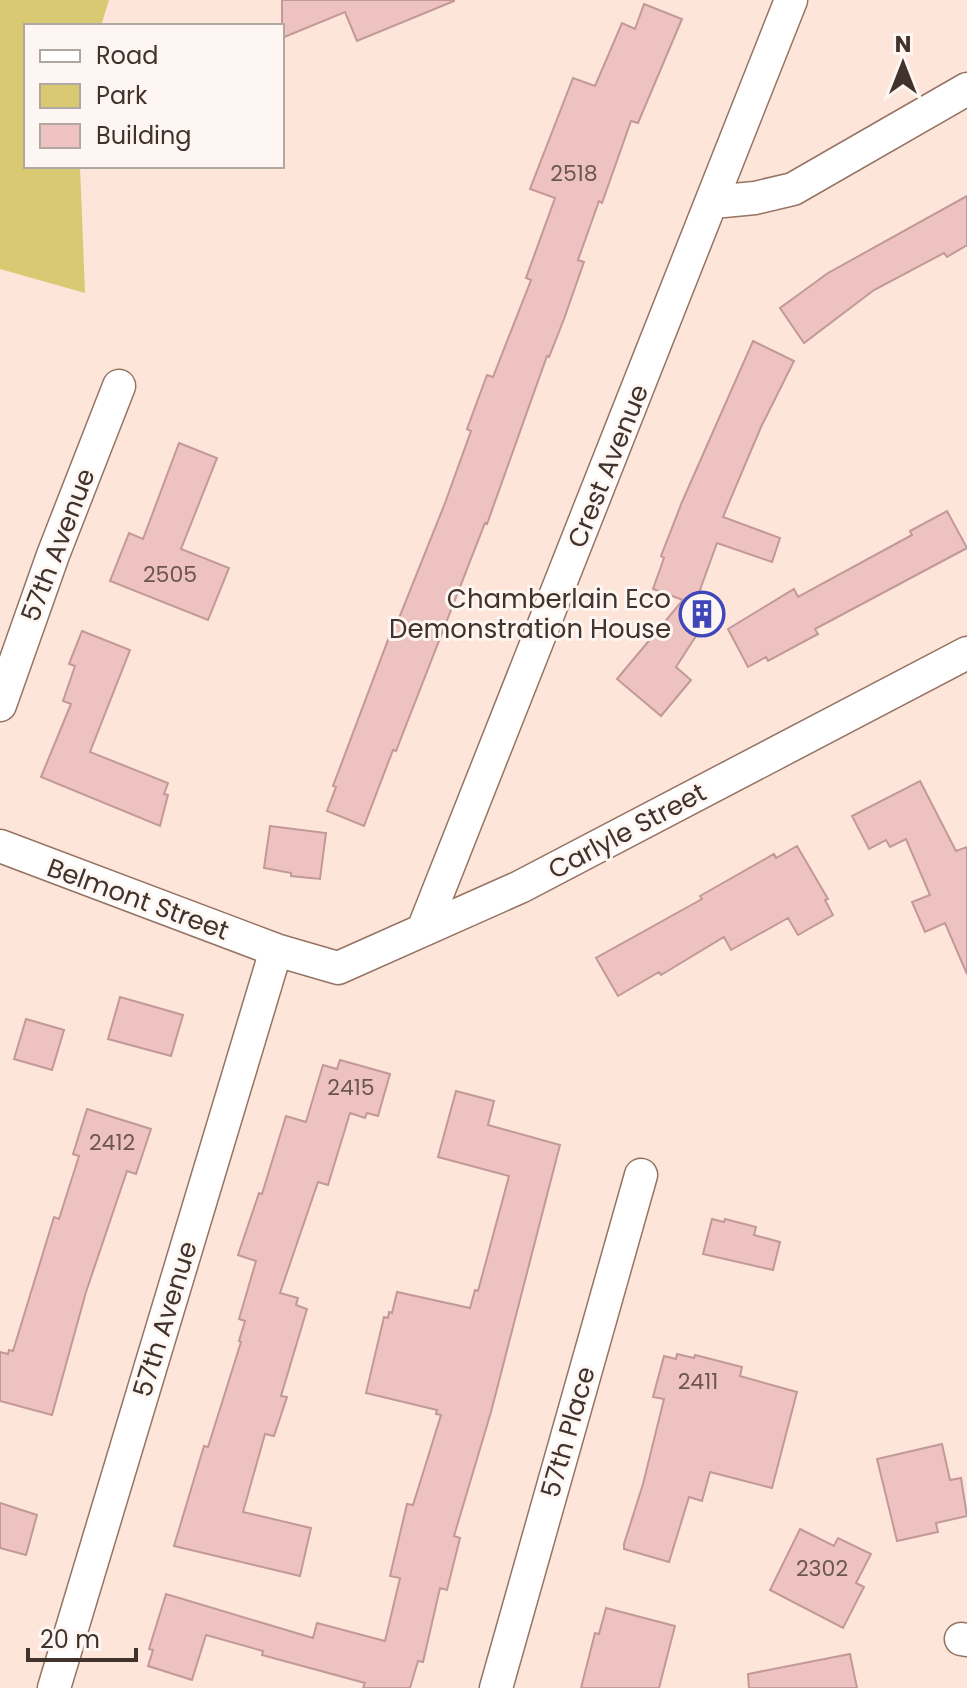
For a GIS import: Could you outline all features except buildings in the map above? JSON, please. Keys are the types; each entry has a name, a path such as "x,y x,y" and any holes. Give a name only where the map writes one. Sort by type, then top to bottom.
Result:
{"street":[{"name":"Crest Avenue","path":"423,930 791,0"},
{"path":"713,202 755,198 793,189 967,89"},
{"name":"57th Avenue","path":"0,705 53,555 119,386"},
{"name":"Carlyle Street","path":"276,950 338,968 520,887 966,657"},
{"name":"Belmont Street","path":"0,846 276,950"},
{"name":"57th Avenue","path":"54,1688 276,950"},
{"name":"57th Place","path":"496,1688 641,1175"}],"green space":[{"path":"0,0 109,0 102,24 24,24 24,168 80,168 85,293 0,269"}],"place":[{"name":"Chamberlain Eco Demonstration House","path":"702,614"}]}
